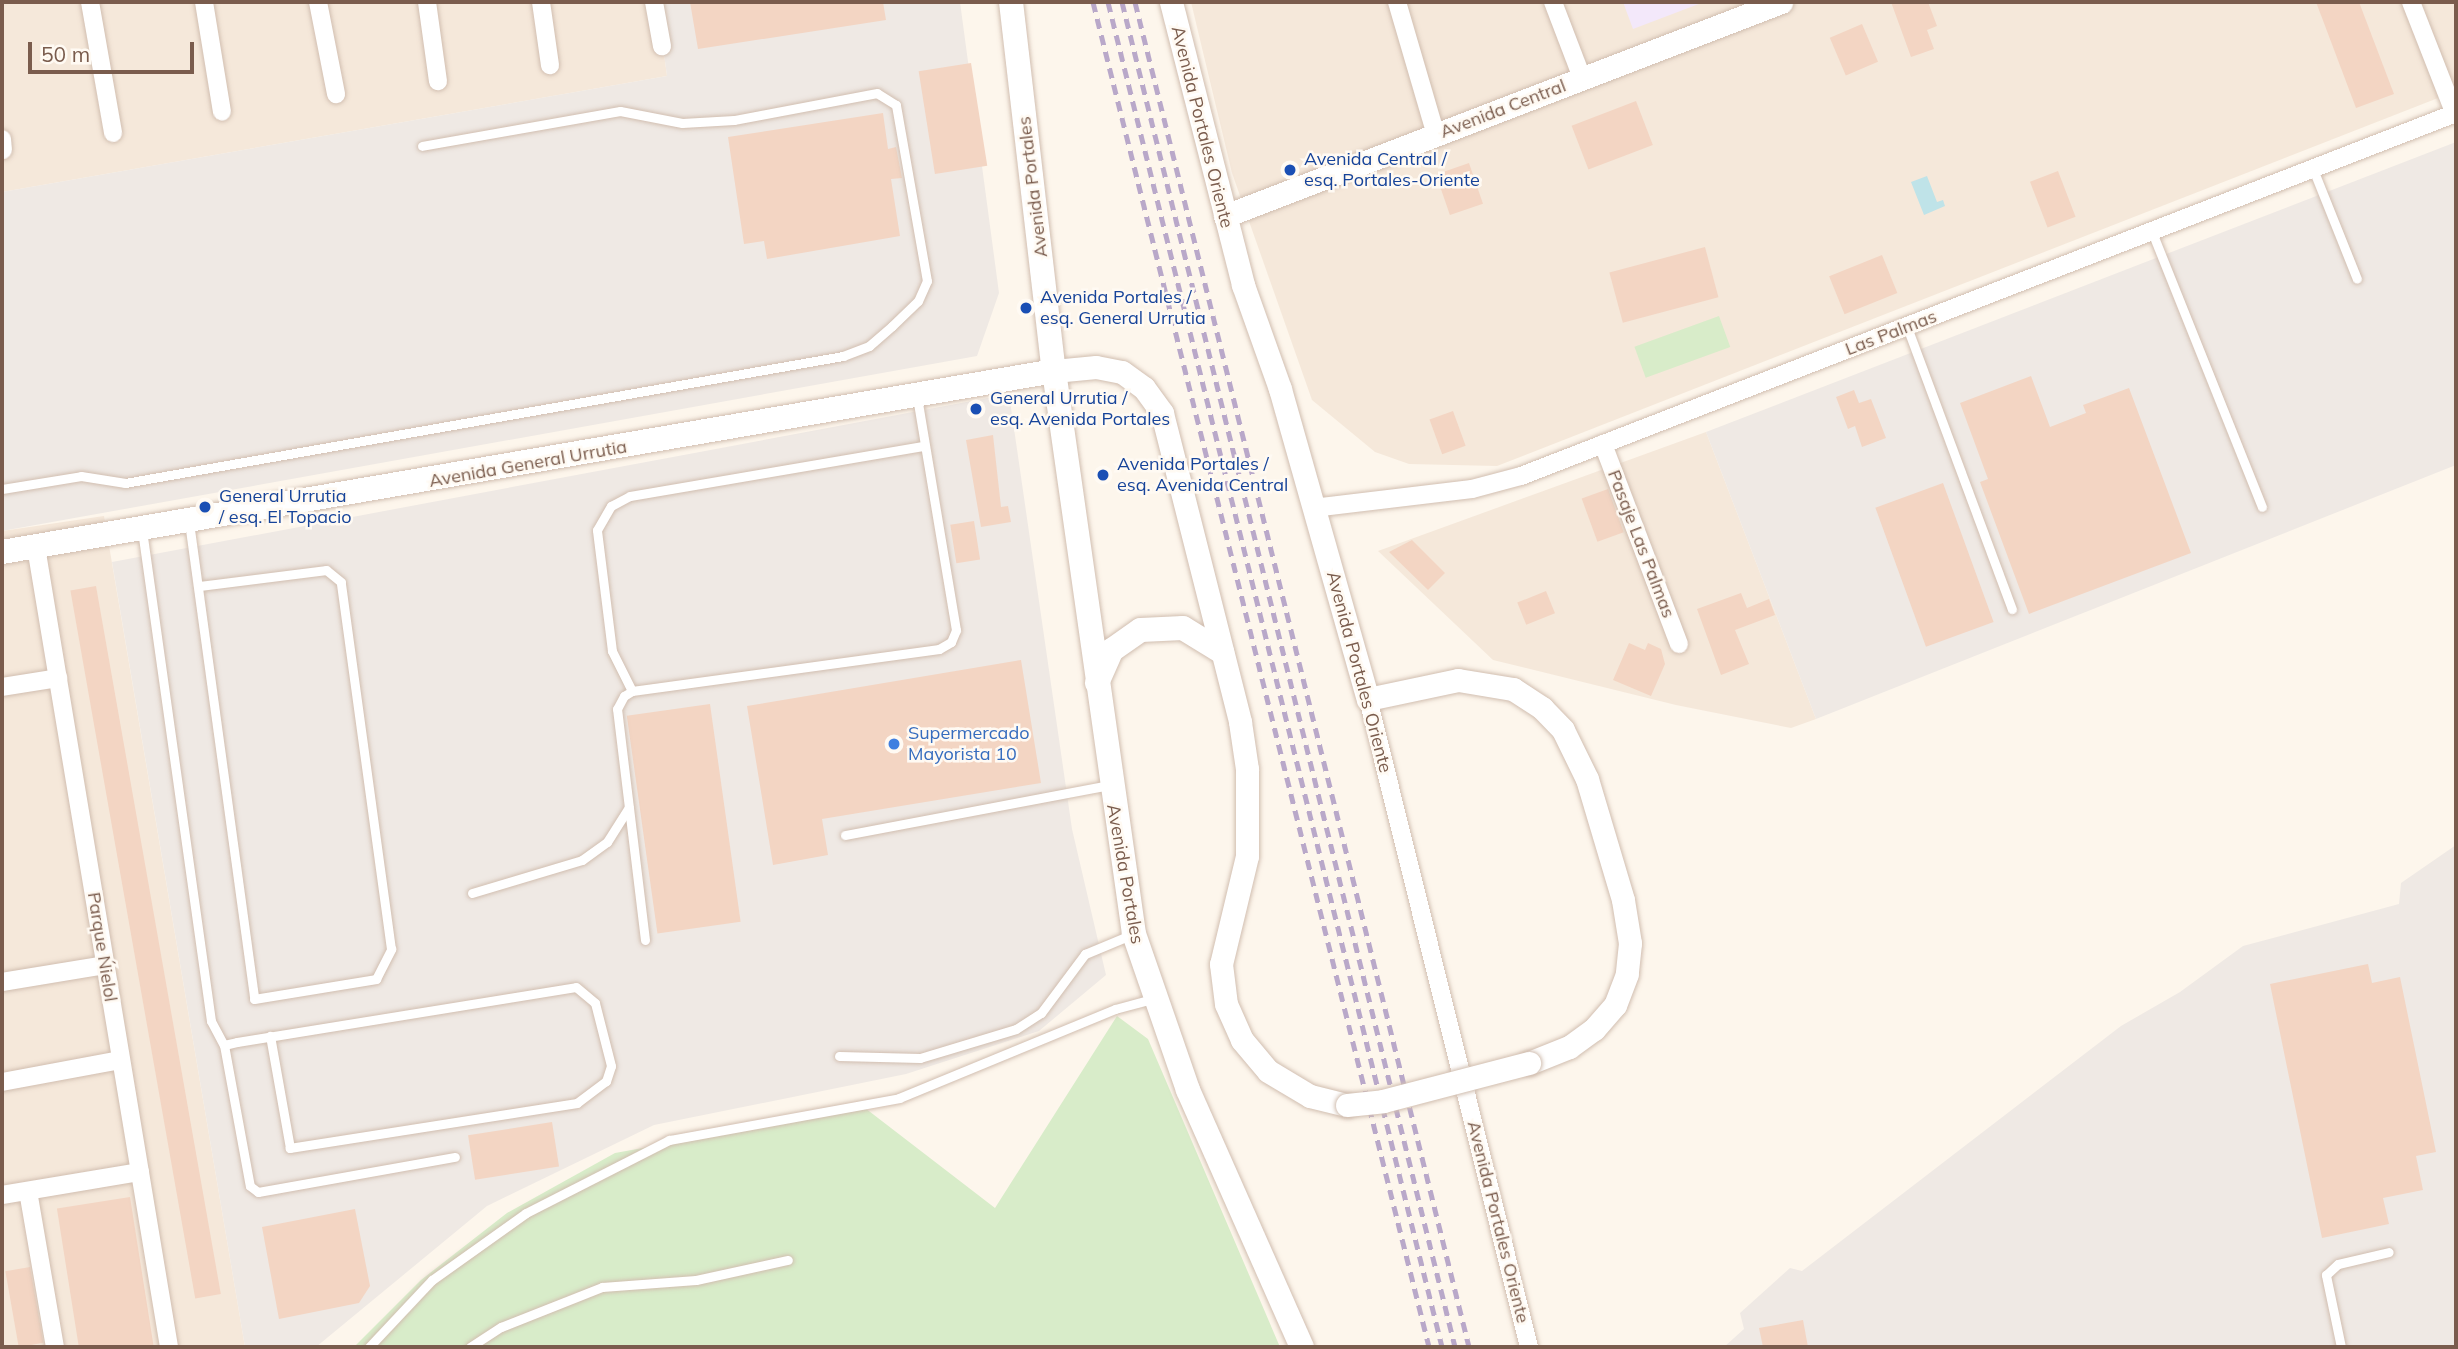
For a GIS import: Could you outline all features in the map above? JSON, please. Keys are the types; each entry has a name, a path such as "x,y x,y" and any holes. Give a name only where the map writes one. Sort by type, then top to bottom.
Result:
{"main road":[{"name":"Avenida Portales","path":"1011,2 1054,371 1096,687 1134,933 1153,999 1200,1120 1302,1347"},
{"name":"Avenida General Urrutia","path":"2,552 917,398 1054,371"},
{"path":"1096,687 1112,650 1141,630 1183,628 1222,652"}],"street":[{"path":"90,2 113,133"},
{"path":"204,2 222,112"},
{"path":"318,2 336,94"},
{"path":"427,2 438,81"},
{"path":"541,2 550,65"},
{"path":"654,2 662,47"},
{"name":"Avenida Portales Oriente","path":"1171,2 1224,216 1368,699 1529,1347"},
{"path":"1397,2 1436,135"},
{"path":"1553,2 1582,78"},
{"name":"Avenida Central","path":"1224,216 1781,2"},
{"path":"2411,2 2456,114"},
{"name":"Las Palmas","path":"1313,508 1483,487 1604,444 2456,114"},
{"path":"1054,371 1110,369 1133,379 1154,399 1168,428 1245,745 1250,801 1243,880 1221,964 1226,1004 1242,1040 1268,1072 1310,1096 1347,1105 1383,1101 1529,1063 1569,1047 1594,1029 1615,1005 1627,974 1630,943 1623,900 1580,762 1563,730 1542,708 1495,683 1439,682 1368,699"},
{"name":"Pasaje Las Palmas","path":"1604,444 1679,644"},
{"name":"Parque Ńielol","path":"36,547 169,1347"},
{"path":"2,687 58,678"},
{"path":"2,982 105,965"},
{"path":"2,1082 121,1060"},
{"path":"2,1195 140,1172"},
{"path":"28,1191 55,1347"}],"lane":[{"path":"2,489 81,476 125,483 843,356 869,346 892,327 918,301 927,281 896,105 877,93 734,120 682,123 620,111 422,146"},
{"path":"2313,169 2357,279"},
{"path":"2152,232 2262,507"},
{"path":"1907,327 2012,609"},
{"path":"645,940 617,709 632,691 926,651 951,642 956,630 917,398"},
{"path":"632,691 612,651 597,530 611,506 630,496 923,446"},
{"path":"189,521 200,586 254,999 376,979 391,949 341,582 326,570 200,586"},
{"path":"142,530 211,1021 224,1045 250,1186 258,1192 455,1157"},
{"path":"845,835 1110,785"},
{"path":"472,893 582,860 607,842 629,807"},
{"path":"839,1056 920,1058 1016,1029 1041,1013 1085,954 1134,933"},
{"path":"224,1045 270,1036 576,987 595,1003 611,1066 606,1081 577,1103 290,1148 270,1036"},
{"path":"369,1347 432,1280 526,1213 669,1139 899,1098 1115,1009 1153,999"},
{"path":"2341,1347 2326,1275 2338,1264 2389,1252"},
{"path":"470,1347 501,1326 602,1287 696,1280 788,1260"}],"shaded area":[{"path":"2,2 657,2 667,76 2,192"},
{"path":"657,2 960,2 999,293 977,356 2,531 2,192 667,76"},
{"path":"1191,2 2456,2 2456,91 1497,466 1409,464 1375,452 1312,400 1232,173"},
{"path":"1623,2 1704,2 1633,29"},
{"path":"2456,142 2456,465 1816,719 1706,432"},
{"path":"1009,394 1072,829 1106,975 1039,1031 906,1074 654,1125 487,1206 316,1347 245,1347 112,562"},
{"path":"1706,432 1816,719 1791,728 1676,705 1493,660 1378,551"},
{"path":"104,516 245,1347 2,1347 2,531"},
{"path":"2456,845 2456,1347 1724,1347 1744,1329 1740,1313 1790,1268 1802,1271 2121,1026 2180,992 2243,946 2399,904 2401,883"}],"green space":[{"path":"1719,316 1730,347 1646,378 1634,347"},
{"path":"1117,1016 1148,1039 1280,1347 354,1347 421,1280 507,1213 615,1153 865,1108 995,1208"}],"water":[{"path":"1927,176 1937,202 1943,200 1945,206 1924,215 1911,182"}],"building":[{"path":"690,2 883,2 886,20 698,49"},
{"path":"1891,2 1928,2 1937,26 1927,30 1934,49 1911,57"},
{"path":"2316,2 2359,2 2394,94 2356,108"},
{"path":"1862,24 1878,62 1846,75 1830,38"},
{"path":"971,63 987,166 935,174 919,71"},
{"path":"1636,101 1653,145 1588,170 1572,126"},
{"path":"883,113 888,149 896,147 902,178 891,179 900,236 767,259 764,241 744,244 728,137"},
{"path":"1469,163 1483,204 1450,215 1436,174"},
{"path":"2058,171 2076,217 2048,227 2030,182"},
{"path":"1705,247 1718,297 1623,323 1609,273"},
{"path":"1882,255 1897,293 1845,314 1829,276"},
{"path":"2031,376 2050,427 2086,413 2083,405 2129,388 2191,553 2029,614 1980,482 1988,479 1960,403"},
{"path":"1854,390 1859,403 1871,399 1886,438 1862,447 1855,426 1848,429 1836,397"},
{"path":"1453,411 1466,446 1442,454 1430,420"},
{"path":"993,435 1001,507 1008,506 1011,522 981,527 966,440"},
{"path":"1943,483 1994,622 1926,647 1875,508"},
{"path":"1608,489 1624,532 1597,542 1582,499"},
{"path":"974,521 980,560 956,563 950,525"},
{"path":"1412,540 1445,573 1428,590 1389,552"},
{"path":"96,586 221,1294 195,1299 70,591"},
{"path":"1546,591 1555,613 1526,625 1517,603"},
{"path":"1741,593 1747,608 1769,599 1775,615 1735,630 1749,664 1721,675 1697,609"},
{"path":"1629,643 1645,650 1648,643 1661,649 1665,664 1651,696 1613,680"},
{"name":"Supermercado Mayorista 10","path":"1021,660 1041,783 822,819 828,855 773,865 747,706"},
{"path":"710,704 741,922 657,934 627,716"},
{"path":"2368,964 2372,983 2400,977 2436,1152 2416,1156 2423,1190 2383,1198 2389,1224 2322,1238 2270,984"},
{"path":"552,1122 559,1166 475,1180 468,1135"},
{"path":"130,1197 154,1347 79,1347 57,1209"},
{"path":"355,1209 370,1286 359,1303 279,1319 262,1227"},
{"path":"30,1267 43,1343 19,1347 5,1271"},
{"path":"1803,1320 1808,1347 1763,1347 1759,1328"}],"railway":[{"path":"1093,2 1429,1347"},
{"path":"1108,2 1442,1347"},
{"path":"1122,2 1455,1347"},
{"path":"1135,2 1469,1347"}],"place":[{"name":"Avenida Central / esq. Portales-Oriente","path":"1290,170"},
{"name":"Avenida Portales / esq. General Urrutia","path":"1026,308"},
{"name":"General Urrutia / esq. Avenida Portales","path":"976,409"},
{"name":"Avenida Portales / esq. Avenida Central","path":"1103,475"},
{"name":"General Urrutia / esq. El Topacio","path":"205,507"},
{"name":"Supermercado Mayorista 10","path":"894,744"}]}
